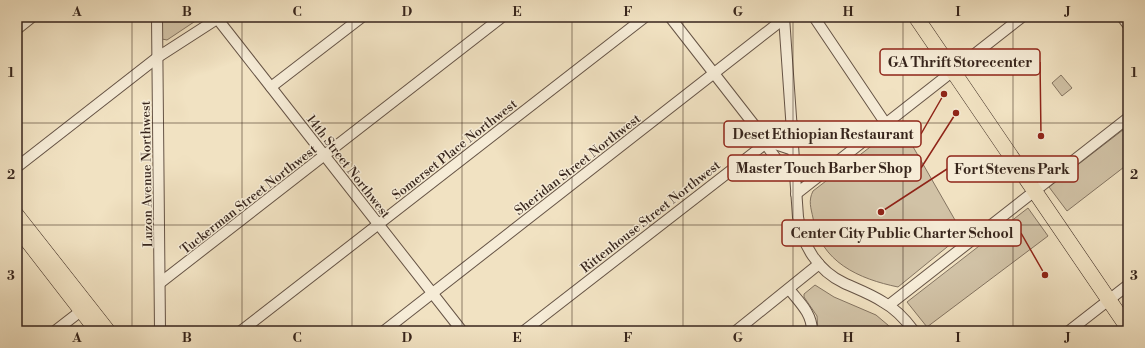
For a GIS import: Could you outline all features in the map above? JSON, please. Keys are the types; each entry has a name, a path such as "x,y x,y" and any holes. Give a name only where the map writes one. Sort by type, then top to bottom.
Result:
{"highway":[{"path":"916,17 952,72 1128,328"}],"main road":[{"path":"17,214 85,308 96,331"},
{"path":"17,229 85,308 109,331"}],"street":[{"path":"17,29 32,17"},
{"name":"Luzon Avenue Northwest","path":"157,17 160,331"},
{"path":"271,87 362,17"},
{"name":"Tuckerman Street Northwest","path":"160,283 502,17"},
{"name":"Somerset Place Northwest","path":"241,331 645,17"},
{"path":"670,17 766,141 767,146 780,164 795,177"},
{"path":"785,17 796,194 801,231 809,251 819,264 840,281 888,305 903,317 914,331"},
{"name":"Sheridan Street Northwest","path":"384,331 785,17"},
{"path":"814,17 886,124"},
{"path":"796,194 1022,17"},
{"path":"1122,17 1128,25"},
{"path":"17,167 158,57 218,18"},
{"name":"14th Street Northwest","path":"218,18 462,331"},
{"path":"888,305 1128,118"},
{"name":"Rittenhouse Street Northwest","path":"524,331 792,122"},
{"path":"766,141 793,150"},
{"path":"736,331 819,264"},
{"path":"1068,331 1128,285"},
{"path":"789,289 808,313 812,323 812,331"},
{"path":"55,331 85,308"}],"shaded area":[{"path":"161,17 200,18 167,40 162,39"},
{"path":"1061,75 1072,88 1062,96 1052,83"},
{"path":"900,124 963,234 898,287 883,284 856,273 833,257 824,246 817,233 810,201 813,191"},
{"path":"1128,126 1128,164 1067,211 1049,187"},
{"path":"1028,208 1048,236 927,327 907,302"},
{"path":"815,285 834,297 876,315 895,331 818,331 817,316 804,297 804,294"}],"place":[{"name":"Deset Ethiopian Restaurant","path":"944,94"},
{"name":"Master Touch Barber Shop","path":"956,113"},
{"name":"GA Thrift Storecenter","path":"1041,136"},
{"name":"Fort Stevens Park","path":"881,212"},
{"name":"Center City Public Charter School","path":"1045,275"}]}
